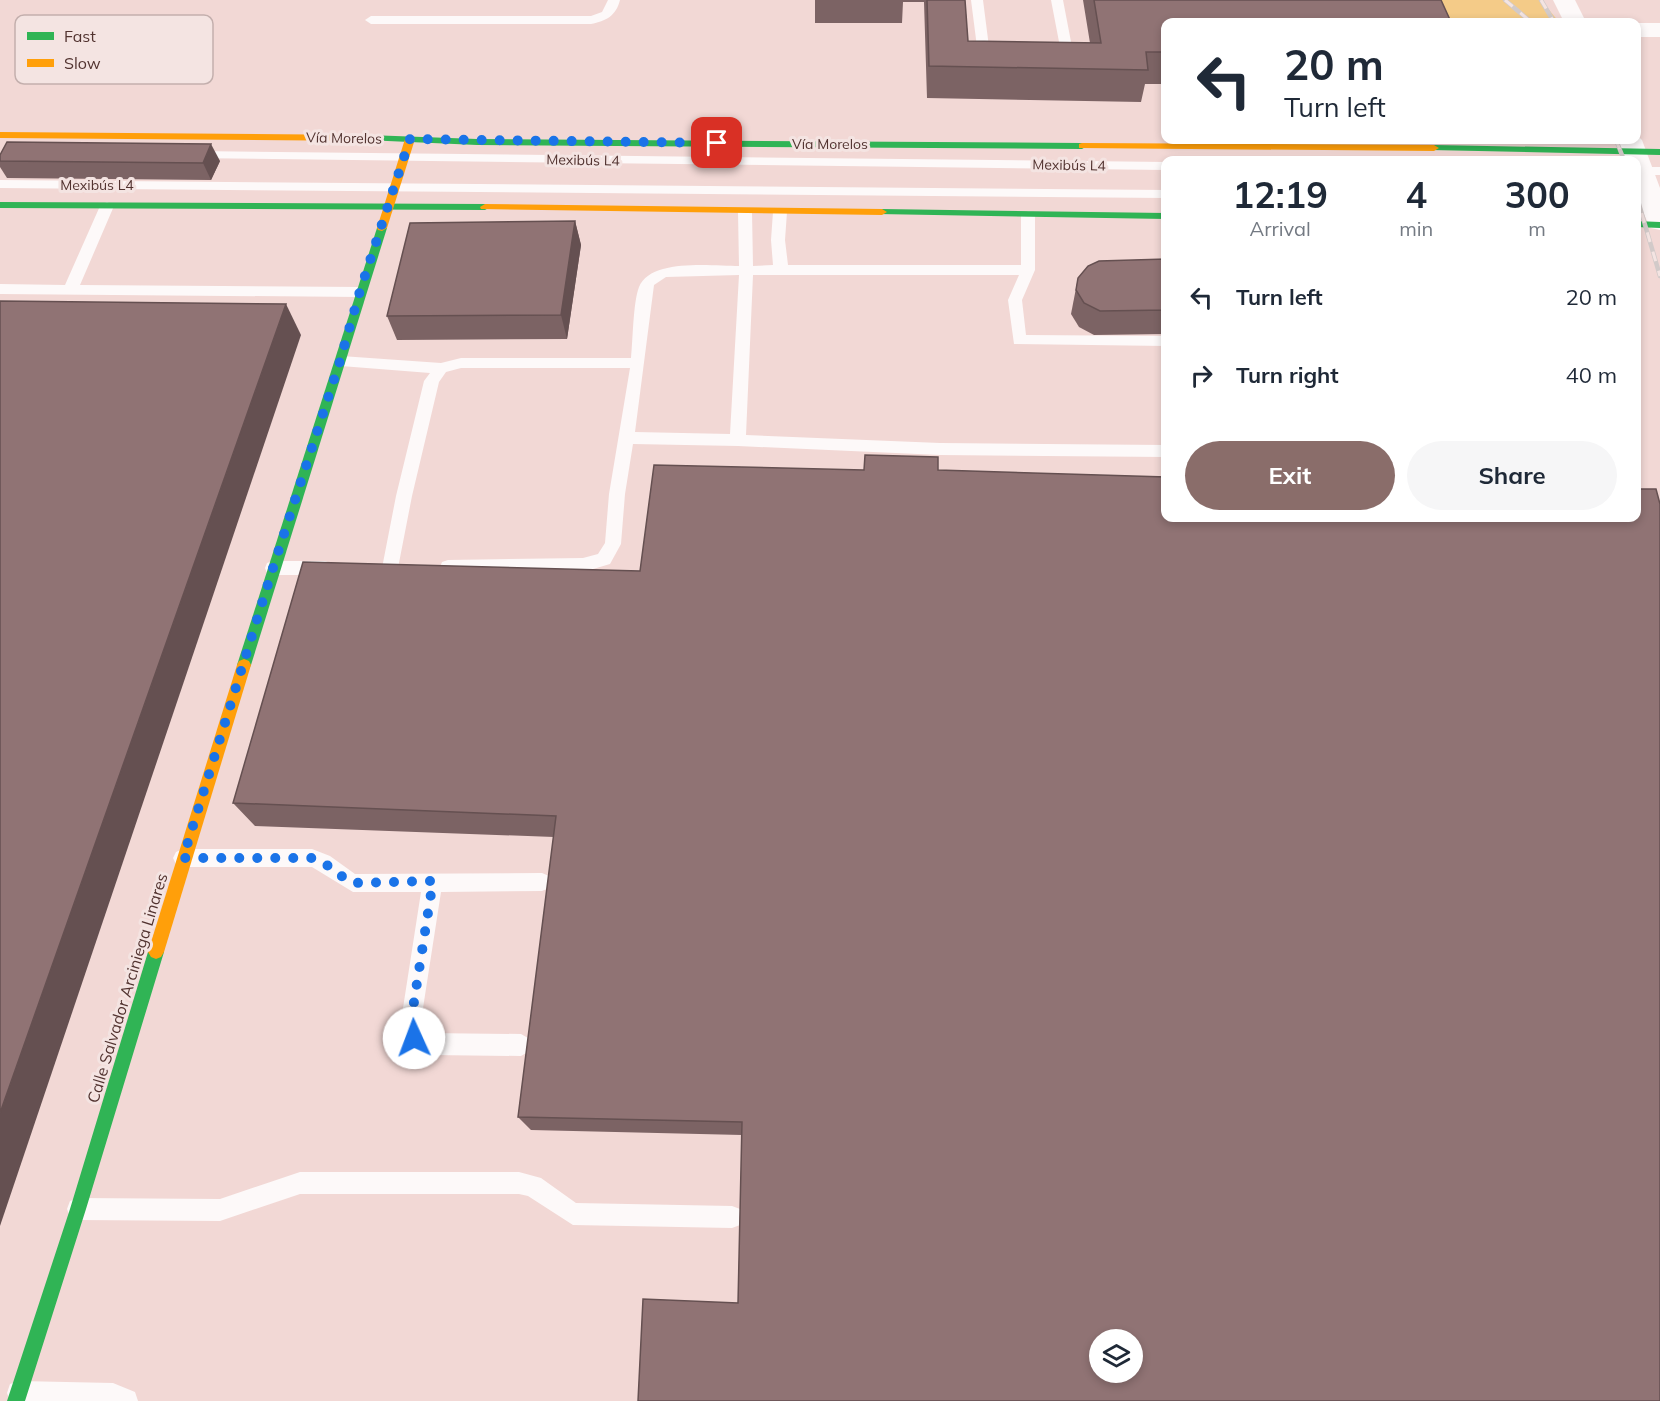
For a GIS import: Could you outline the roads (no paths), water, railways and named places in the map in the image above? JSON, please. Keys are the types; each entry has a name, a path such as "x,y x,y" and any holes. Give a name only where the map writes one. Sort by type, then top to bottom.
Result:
{"main road":[{"name":"Vía Morelos","path":"0,135 1161,143"},
{"name":"Calle Salvador Arciniega Linares","path":"17,1397 78,1209 273,568 410,139"},
{"name":"Vía Morelos","path":"1455,144 1586,156"},
{"name":"Vía Morelos","path":"1641,161 1660,152"},
{"path":"0,205 389,206 1161,216"},
{"path":"1641,220 1654,210"}],"street":[{"path":"1564,0 1573,18"},
{"path":"1641,30 1660,30"},
{"path":"1641,161 1654,210"}],"lane":[{"path":"371,20 591,20 608,14 614,0"},
{"path":"977,0 984,50 990,54 1007,55"},
{"path":"1043,54 1059,54 1066,47 1057,0"},
{"name":"Mexibús L4","path":"178,155 1161,166"},
{"name":"Mexibús L4","path":"0,184 1161,194"},
{"path":"71,288 107,206"},
{"path":"738,440 746,270 745,212"},
{"path":"780,212 778,240 781,270"},
{"path":"1028,215 1028,270 1015,300 1019,340 1161,341"},
{"path":"435,567 583,565 604,559 613,544 617,494 638,363 645,290 648,282 655,275 676,271 746,270 1028,270"},
{"path":"0,289 360,291"},
{"path":"340,361 441,368 461,363 638,363"},
{"path":"412,567 384,568 432,381 441,368"},
{"path":"626,438 738,440 940,449 1161,451"},
{"path":"273,568 345,567"},
{"path":"183,858 312,858 323,861 344,879 353,883 542,882"},
{"path":"433,881 411,1021 414,1038 420,1043 432,1044 521,1045"},
{"path":"78,1209 220,1210 300,1183 519,1183 533,1186 573,1214 732,1217"},
{"path":"17,1397 113,1395 126,1401"}],"railway":[{"path":"1505,0 1526,18"},
{"path":"1541,0 1552,18"},
{"path":"1618,144 1622,156"},
{"path":"1641,211 1660,276"}]}
